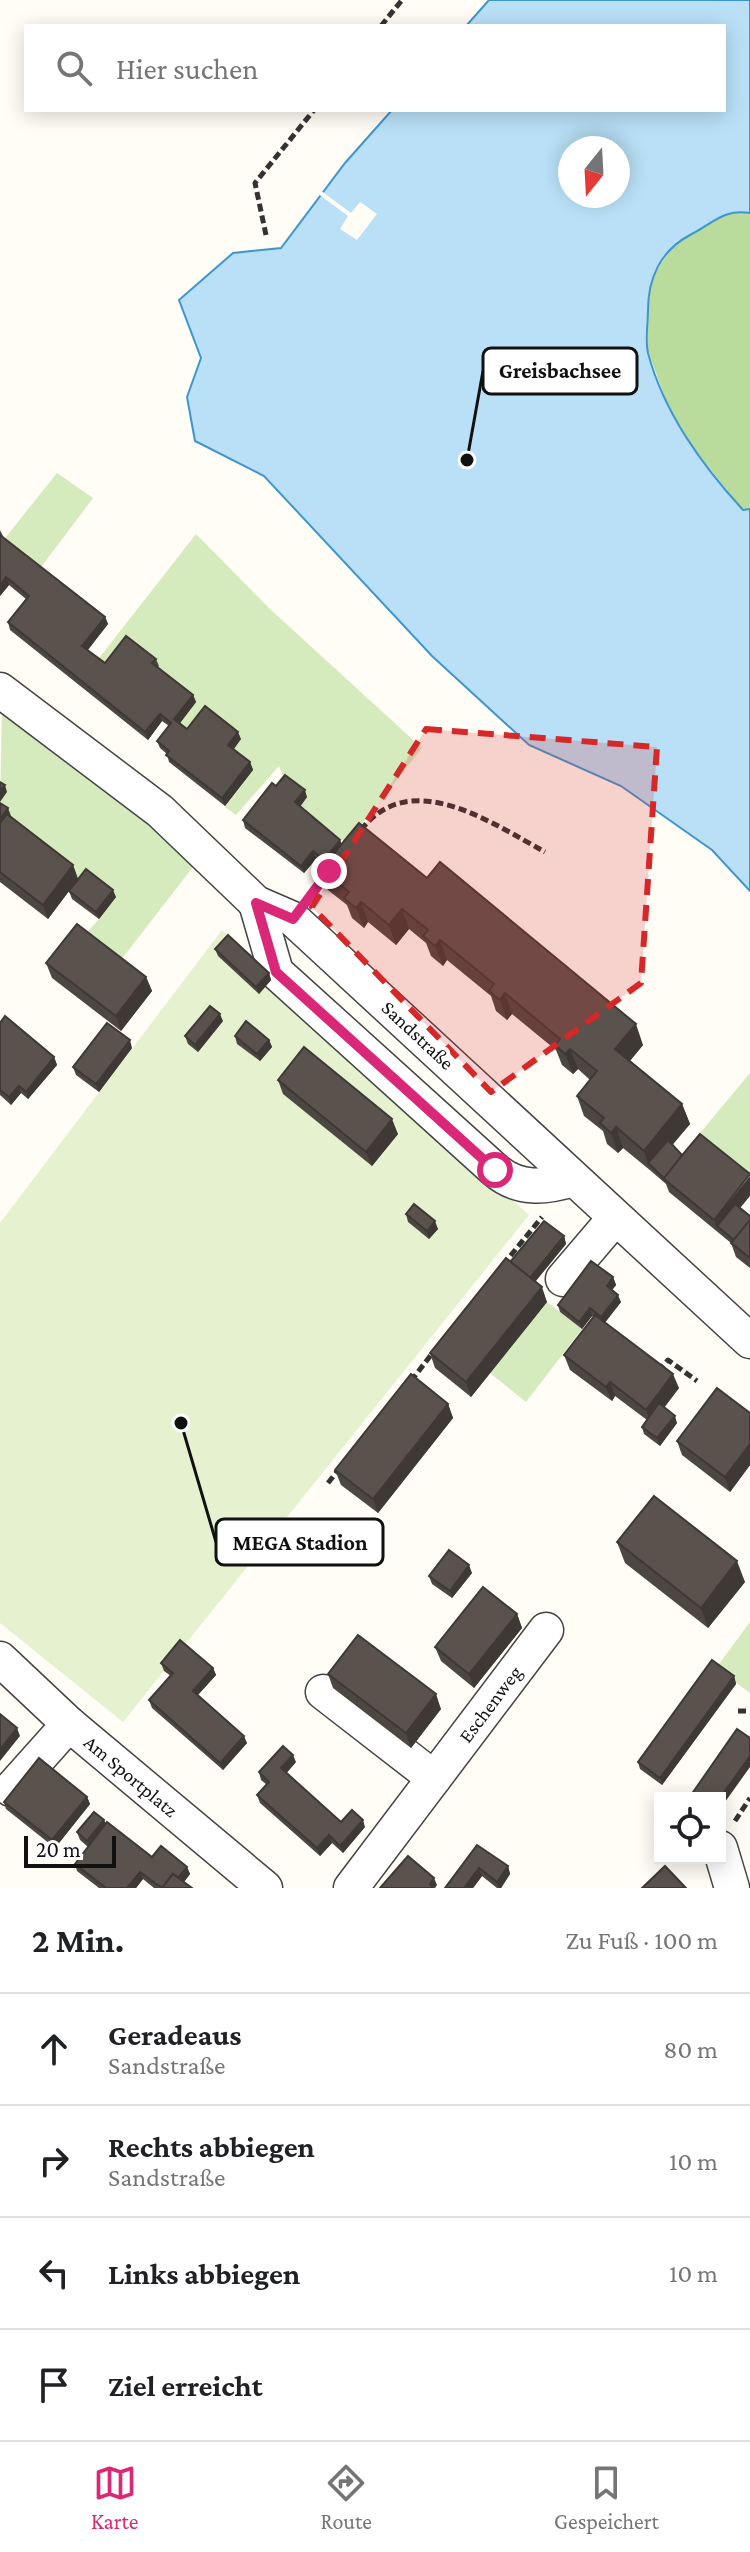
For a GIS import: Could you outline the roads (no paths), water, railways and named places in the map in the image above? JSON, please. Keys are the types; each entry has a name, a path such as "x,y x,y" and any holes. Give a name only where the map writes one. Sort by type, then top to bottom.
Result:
{"street":[{"name":"Sandstraße","path":"0,690 160,811 256,903 293,919 750,1341"},
{"path":"256,903 276,972 495,1170 519,1184 532,1186 573,1179"},
{"path":"563,1279 615,1218"},
{"name":"Eschenweg","path":"351,1888 546,1630"},
{"name":"Am Sportplatz","path":"0,1661 69,1724 265,1888"},
{"path":"323,1692 434,1778"},
{"path":"11,1789 69,1724"},
{"path":"725,1864 732,1888"}],"water":[{"path":"489,0 750,0 750,213 732,213 718,218 671,249 658,267 650,287 647,337 655,375 674,417 713,475 743,510 750,509 750,891 712,850 621,786 529,745 432,656 264,476 195,441 187,397 201,358 179,300 233,253 281,248 345,163 390,112 726,112 726,24 468,24"}],"place":[{"name":"Greisbachsee","path":"467,460"},
{"name":"MEGA Stadion","path":"181,1423"}]}
